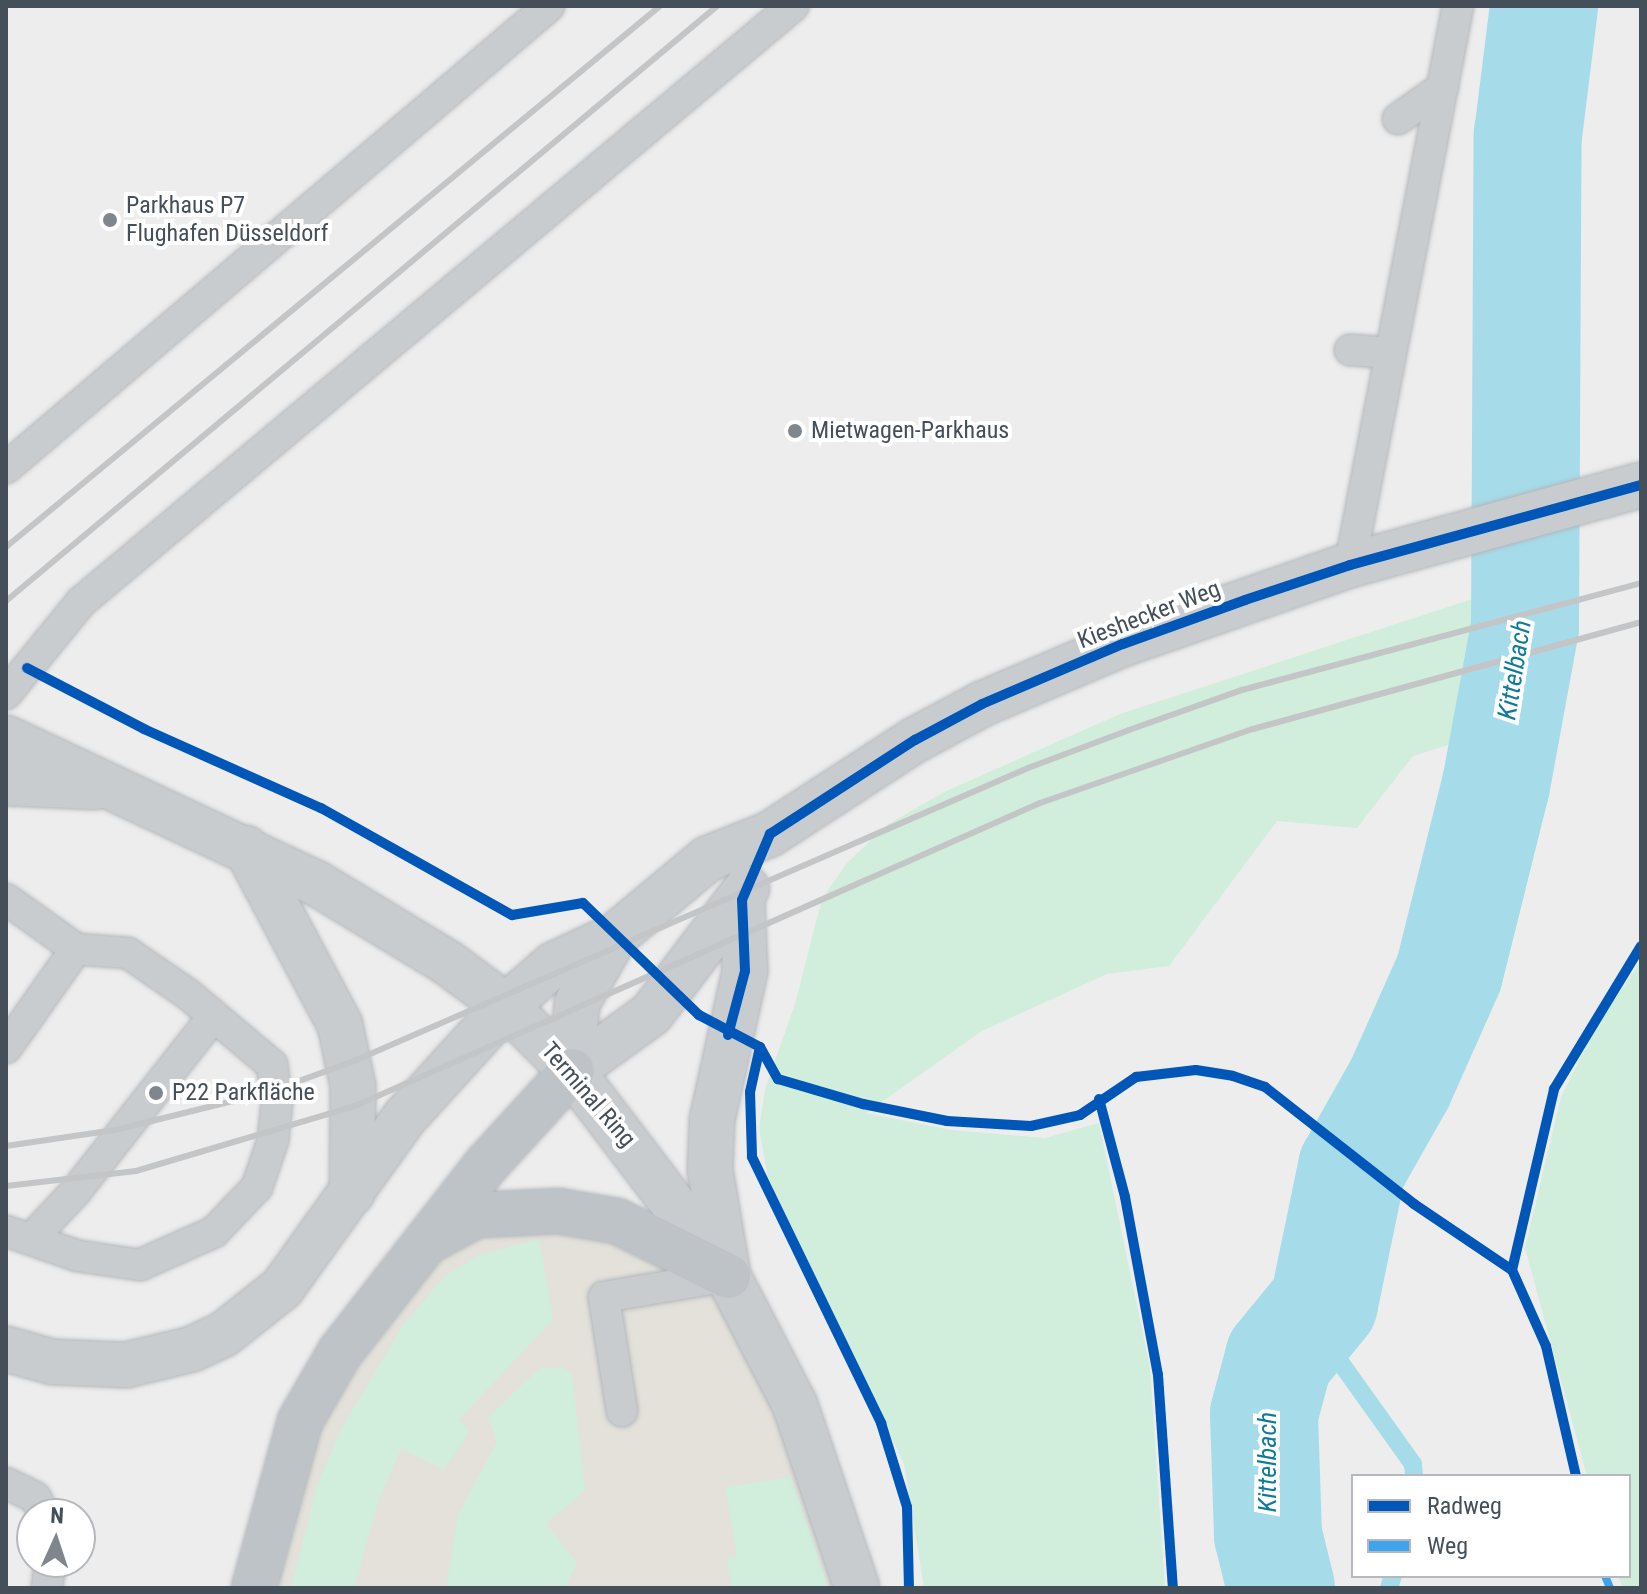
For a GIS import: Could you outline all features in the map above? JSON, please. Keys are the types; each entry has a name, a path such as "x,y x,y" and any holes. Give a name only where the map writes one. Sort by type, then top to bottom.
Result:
{"highway":[{"path":"254,1588 300,1421 340,1352 421,1245 572,1071"},
{"path":"421,1245 476,1215 558,1211 617,1221 728,1276"}],"street":[{"name":"Kieshecker Weg","path":"6,1349 53,1362 126,1365 192,1349 224,1334 282,1288 405,1117 506,1006 553,965 615,936 707,859 770,834 846,782 982,704 1123,644 1350,565 1641,485"},
{"name":"Terminal Ring","path":"6,738 246,848 382,923 506,1006 572,1071 728,1276 795,1405 857,1588"},
{"name":"Terminal Ring","path":"6,783 117,788"},
{"path":"572,1071 651,1014 742,900 770,834"},
{"path":"246,848 340,1025 353,1086 352,1193"},
{"path":"728,1276 710,1157 715,1106 745,971 742,900"},
{"name":"Kieshecker Weg","path":"572,1071 577,1003 615,936"}],"lane":[{"path":"6,468 549,6"},
{"path":"6,694 81,602 793,6"},
{"path":"1350,565 1458,6"},
{"path":"1398,119 1443,87"},
{"path":"1350,350 1389,353"},
{"path":"6,899 76,949 128,953 189,995 212,1018 272,1065 277,1102 273,1140 257,1187 214,1232 140,1265 78,1256 18,1235"},
{"path":"6,1048 76,949"},
{"path":"18,1235 76,1191 212,1018"},
{"path":"622,1411 604,1297 728,1276"},
{"path":"6,1483 36,1498"}],"shaded area":[{"path":"571,1219 714,1292 779,1417 843,1588 271,1588 309,1448 344,1377 426,1259 506,1221"}],"green space":[{"path":"1503,589 1483,734 1413,756 1357,828 1277,821 1169,966 1107,974 982,1031 866,1113 951,1130 1045,1138 1099,1123 1150,1368 1165,1588 924,1588 904,1464 768,1177 759,1129 765,1089 795,1004 822,899 847,863 887,825 944,792 1120,714"},
{"path":"1641,961 1641,1588 1623,1588 1619,1578 1631,1578 1631,1474 1586,1474 1525,1248 1561,1097 1596,1027"},
{"path":"539,1239 553,1320 458,1420 470,1431 444,1470 401,1449 379,1499 354,1588 291,1588 317,1486 340,1431 403,1325 446,1275 479,1255"},
{"path":"562,1367 572,1373 585,1491 546,1523 577,1563 567,1585 446,1588 458,1515 497,1441 488,1417 540,1368"},
{"path":"791,1477 829,1588 732,1588 727,1559 737,1556 725,1487"}],"waterway":[{"name":"Kittelbach","path":"1281,1588 1268,1535 1264,1414 1279,1358 1324,1303 1352,1168 1400,1083 1449,973 1496,785 1525,627 1528,135 1544,6"},
{"name":"Kittelbach","path":"1324,1303 1338,1359 1413,1464 1414,1474"},
{"name":"Kittelbach","path":"1389,1588 1392,1578"}],"railway":[{"path":"6,547 660,6"},
{"path":"6,601 717,6"},
{"path":"6,1146 115,1130 266,1093 354,1061 1028,768 1129,730 1242,690 1641,583"},
{"path":"6,1186 136,1171 355,1106 1040,803 1253,729 1641,622"}],"marked path":[{"path":"1606,1578 1610,1588"}],"cycle path":[{"path":"728,1035 745,971 742,900 770,834 915,740 982,704 1123,644 1245,600 1350,565 1641,485"},
{"path":"27,668 144,729 321,808 512,915 583,903 699,1015 760,1047 778,1079 863,1104 947,1121 1031,1126 1080,1115 1136,1077 1196,1070 1233,1076 1265,1087 1414,1204 1512,1270"},
{"path":"1576,1474 1546,1346 1512,1270 1554,1089 1641,946"},
{"path":"760,1047 750,1092 752,1157 881,1423 907,1507 909,1588"},
{"path":"1099,1099 1125,1197 1158,1375 1173,1588"}],"place":[{"name":"Parkhaus P7 Flughafen Düsseldorf","path":"110,220"},
{"name":"Mietwagen-Parkhaus","path":"795,431"},
{"name":"P22 Parkfläche","path":"156,1093"}]}
